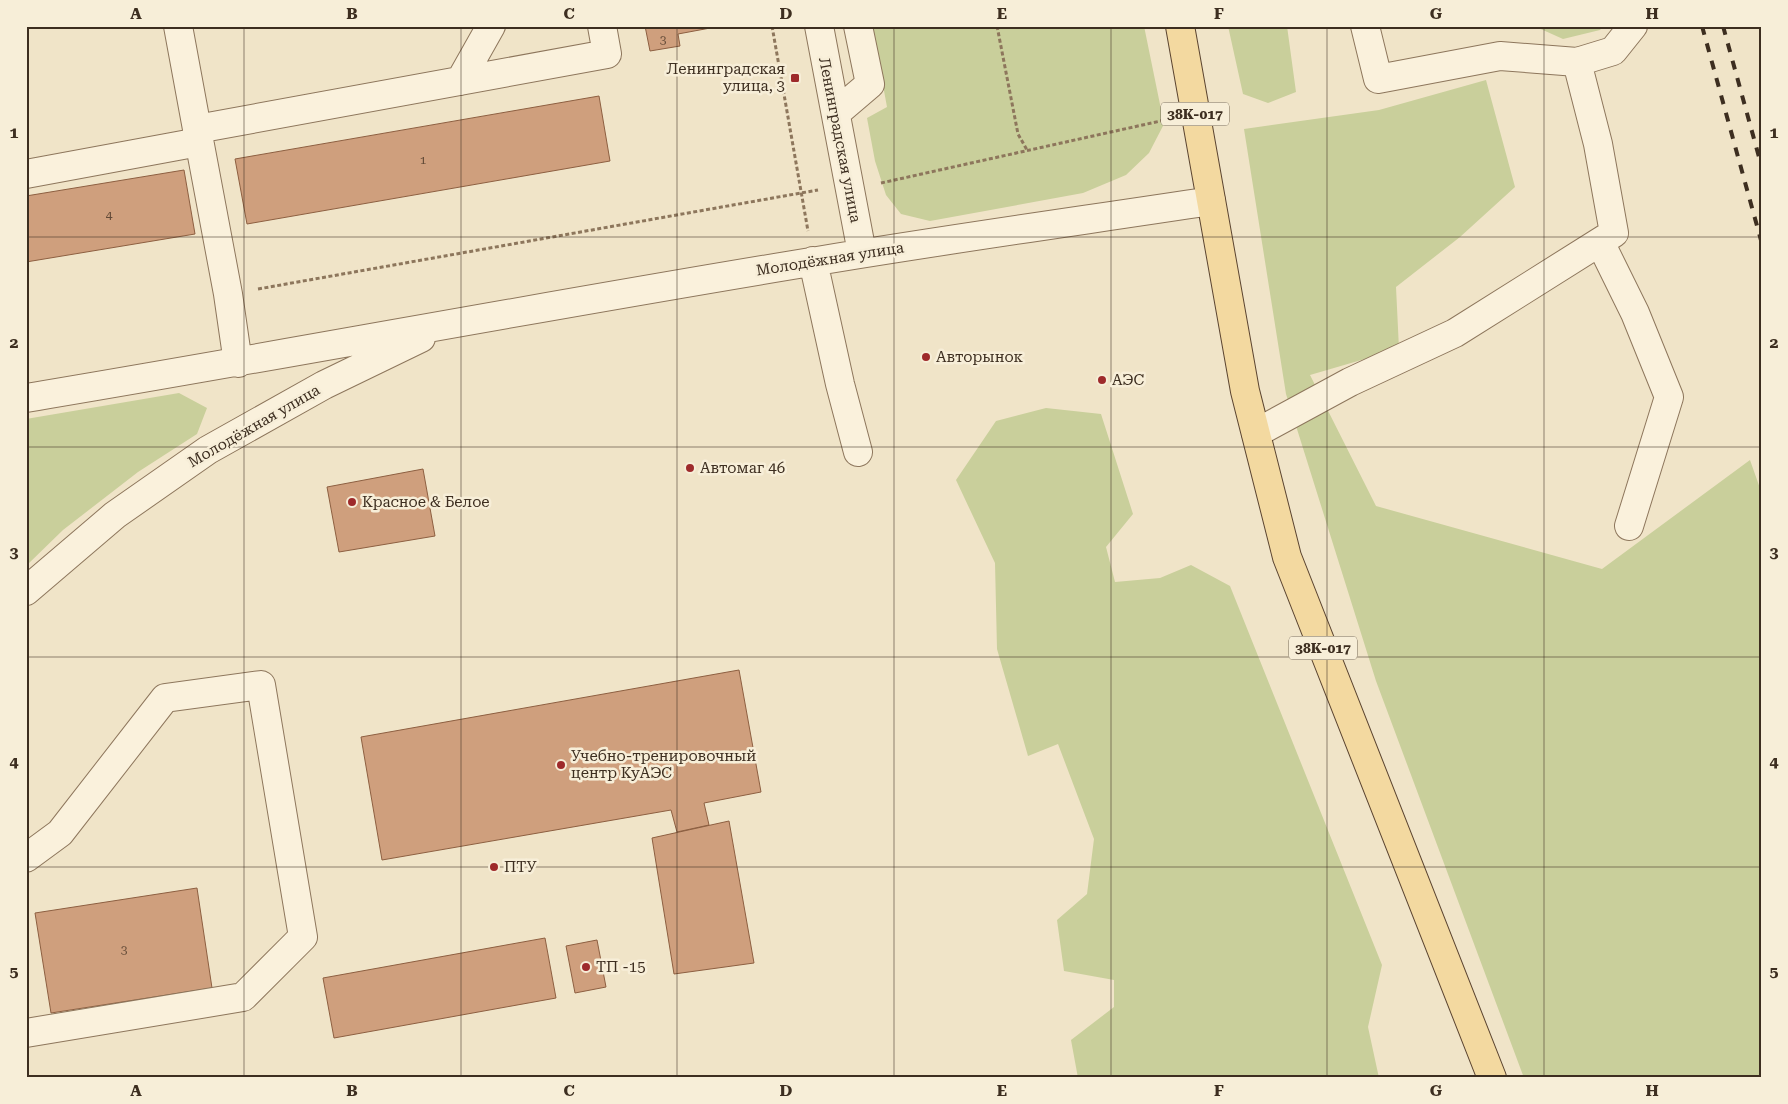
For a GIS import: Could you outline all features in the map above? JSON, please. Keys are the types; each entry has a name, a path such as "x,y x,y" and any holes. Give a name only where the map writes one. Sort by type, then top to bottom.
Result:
{"main road":[{"name":"38К-017","path":"1180,26 1245,391 1287,557 1492,1078"}],"street":[{"path":"178,26 228,294 238,363"},
{"path":"460,81 491,26"},
{"path":"26,174 460,81 607,54 602,26"},
{"name":"Ленинградская улица","path":"819,26 862,253"},
{"path":"836,113 870,84 858,26"},
{"path":"1366,26 1378,80 1500,56 1577,62 1613,51 1633,26"},
{"path":"1256,433 1350,382 1455,333 1614,233 1598,144 1577,62"},
{"name":"Молодёжная улица","path":"26,398 238,363 451,323 862,253 1211,201"},
{"path":"1600,242 1635,313 1669,397 1629,526"},
{"path":"814,261 840,384 858,452"},
{"name":"Молодёжная улица","path":"26,591 115,515 208,450 324,386 451,323"},
{"path":"26,858 60,833 165,698 261,685 303,936 243,997 26,1033"}],"path":[{"path":"772,26 814,261"},
{"path":"997,26 1018,134 1027,150"},
{"path":"228,294 827,188 849,190 1195,114"}],"green space":[{"path":"872,26 1144,26 1164,124 1149,153 1126,175 1083,193 930,221 901,214 886,195 875,161 867,118 887,107"},
{"path":"1228,26 1287,26 1296,92 1268,103 1243,94"},
{"path":"1534,26 1603,26 1600,30 1563,39"},
{"path":"1486,80 1515,187 1460,237 1396,287 1399,349 1310,375 1376,506 1602,569 1750,460 1762,494 1762,1078 1524,1078 1376,681 1286,394 1244,129 1379,110"},
{"path":"179,393 207,408 197,434 138,472 63,530 26,566 26,419"},
{"path":"1046,408 1101,414 1133,514 1106,547 1115,582 1160,578 1191,565 1230,586 1382,965 1368,1027 1379,1078 1078,1078 1071,1040 1114,1007 1114,980 1064,971 1057,920 1087,894 1094,839 1058,744 1028,756 997,649 995,563 956,480 996,421"}],"building":[{"path":"645,26 721,26 678,34 680,46 650,51"},
{"path":"599,96 610,161 247,224 235,159"},
{"path":"184,170 195,234 26,262 26,196"},
{"path":"423,469 435,536 339,552 327,487"},
{"name":"Учебно-тренировочный центр КуАЭС","path":"739,670 761,792 704,803 709,825 677,832 671,810 382,860 361,737"},
{"path":"729,821 754,963 674,974 652,838"},
{"path":"197,888 212,988 51,1013 35,913"},
{"path":"545,938 556,998 334,1038 323,978"},
{"name":"ТП -15","path":"597,940 606,987 575,993 566,946"}],"railway":[{"path":"1702,26 1762,244"},
{"path":"1723,26 1762,168"}],"place":[{"name":"Ленинградская улица, 3","path":"795,78"},
{"name":"Авторынок","path":"926,357"},
{"name":"АЭС","path":"1102,380"},
{"name":"Автомаг 46","path":"690,468"},
{"name":"Красное & Белое","path":"352,502"},
{"name":"Учебно-тренировочный центр КуАЭС","path":"561,765"},
{"name":"ПТУ","path":"494,867"},
{"name":"ТП -15","path":"586,967"}]}
